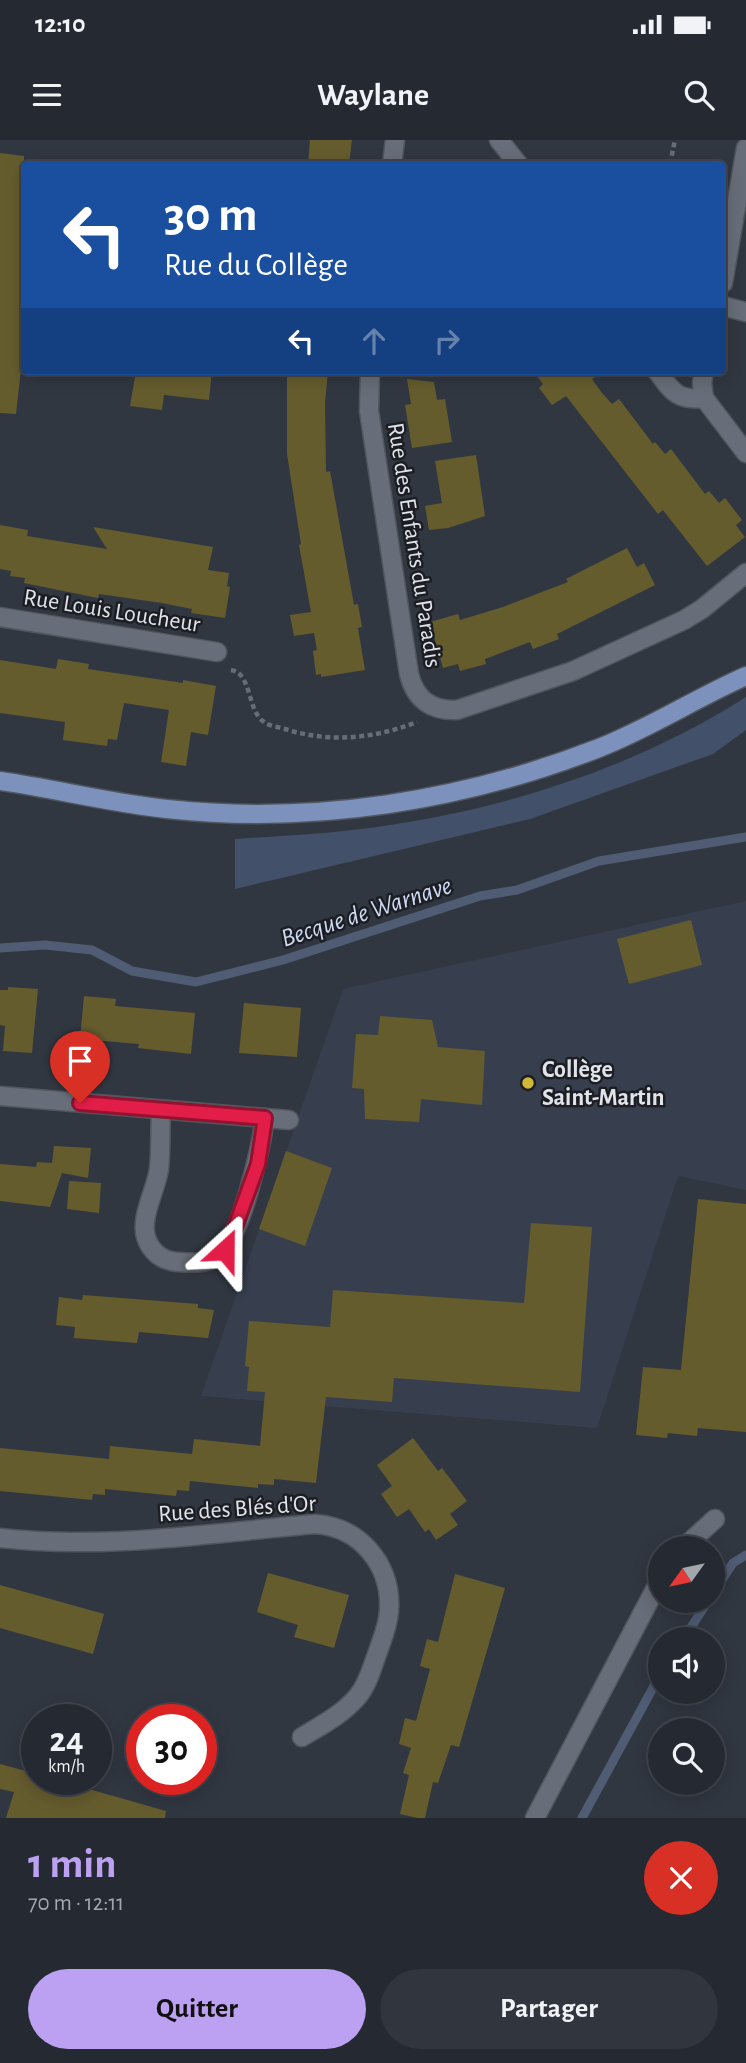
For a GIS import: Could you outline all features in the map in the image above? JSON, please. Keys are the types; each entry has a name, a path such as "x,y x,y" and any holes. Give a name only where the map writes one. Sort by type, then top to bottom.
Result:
{"main road":[{"path":"727,684 746,668"},
{"path":"0,780 126,804 216,812 311,811 398,803 485,785 566,760 641,730 746,676"}],"street":[{"path":"392,161 394,140"},
{"path":"499,140 516,161"},
{"path":"726,265 746,148"},
{"path":"726,307 746,312"},
{"name":"Rue des Enfants du Paradis","path":"370,375 369,411 411,682 421,699 438,709"},
{"path":"661,375 679,396 689,400 704,398"},
{"path":"704,375 704,398 746,453"},
{"path":"438,709 457,710 549,680 598,660 684,620 702,609 746,573"},
{"name":"Rue Louis Loucheur","path":"0,617 216,652"},
{"path":"0,1096 289,1120"},
{"path":"161,1110 159,1167 145,1230 151,1248 163,1259 170,1261 204,1262 219,1255 229,1244 258,1164 265,1118"},
{"path":"696,1536 715,1519"},
{"name":"Rue des Blés d'Or","path":"0,1538 41,1542 99,1542 315,1524 340,1528 354,1536 367,1547 386,1580 389,1613 385,1632 359,1695 334,1718 302,1737"},
{"path":"535,1818 648,1603"}],"path":[{"path":"671,161 675,140"},
{"path":"225,669 236,671 243,679 252,704 263,722 306,735 344,739 394,731 417,722 438,709"}],"shaded area":[{"path":"746,697 746,730 713,754 530,819 235,889 235,839 337,832 404,823 506,801 606,768 701,724"},
{"name":"Collège Saint-Martin","path":"746,901 746,1190 678,1176 597,1428 201,1396 343,989"}],"building":[{"path":"310,140 352,140 349,161 308,161"},
{"path":"0,153 24,156 24,161 21,161 21,370 16,414 0,413"},
{"path":"135,375 212,375 209,400 164,395 162,410 130,406"},
{"path":"287,375 328,375 325,403 326,472 330,471 354,605 358,604 362,627 358,628 365,670 321,677 321,674 316,675 313,651 317,650 314,633 294,636 290,615 311,612 287,454"},
{"path":"536,375 598,375 592,379 602,393 612,404 619,399 653,444 655,442 665,454 671,449 705,494 709,491 719,503 725,498 742,520 736,525 745,537 707,566 663,510 658,514 566,396 552,405 539,388 543,384"},
{"path":"407,379 434,382 437,400 445,399 452,442 412,448 405,405 411,404"},
{"path":"476,455 485,516 448,528 429,530 425,506 442,503 435,461"},
{"path":"0,525 28,530 27,536 107,549 93,527 213,547 208,570 229,573 227,586 230,587 225,618 191,613 192,609 162,603 99,594 98,598 24,583 25,578 10,576 11,571 0,569"},
{"path":"627,548 637,567 644,563 655,585 557,634 559,639 533,649 530,642 485,659 486,664 460,671 458,664 443,668 430,622 458,614 460,620 503,607 568,582 566,579"},
{"path":"58,659 89,664 88,669 216,686 208,735 191,732 186,766 161,762 169,710 124,703 117,740 108,739 107,746 63,740 65,722 0,713 0,660 56,669"},
{"path":"691,920 702,965 629,984 617,939"},
{"path":"8,987 38,989 32,1053 3,1051 5,1026 0,1025 0,990 8,990"},
{"path":"84,996 116,999 115,1006 195,1013 191,1054 138,1048 139,1044 80,1039"},
{"path":"244,1003 301,1008 297,1057 239,1053"},
{"path":"380,1016 432,1020 438,1047 485,1051 482,1105 421,1099 419,1122 365,1119 364,1089 352,1088 356,1034 378,1035"},
{"path":"54,1146 91,1148 88,1178 62,1173 50,1207 0,1201 0,1164 36,1167 37,1162 52,1163"},
{"path":"286,1151 332,1168 305,1246 259,1229"},
{"path":"69,1181 101,1183 99,1213 67,1209"},
{"path":"698,1199 746,1204 746,1432 698,1428 697,1436 668,1433 667,1438 636,1435 643,1367 681,1370"},
{"path":"531,1223 592,1227 580,1392 394,1378 392,1402 326,1397 316,1483 274,1479 274,1485 258,1484 258,1488 190,1481 189,1491 177,1490 176,1496 105,1489 105,1495 93,1494 92,1500 0,1491 0,1448 109,1459 110,1446 192,1454 194,1439 260,1446 265,1392 247,1391 249,1367 245,1366 249,1321 330,1327 333,1290 524,1303"},
{"path":"83,1295 198,1304 198,1308 214,1310 208,1338 139,1332 137,1343 74,1338 75,1327 56,1325 59,1297 82,1300"},
{"path":"413,1438 438,1471 442,1468 467,1501 450,1514 458,1525 436,1540 429,1529 425,1532 409,1509 397,1517 381,1494 392,1486 377,1465"},
{"path":"268,1573 349,1595 334,1648 294,1637 298,1625 257,1612"},
{"path":"455,1574 505,1588 459,1747 451,1745 438,1783 433,1782 425,1818 418,1818 400,1814 409,1775 403,1773 411,1748 399,1744 405,1718 416,1721 430,1669 420,1666 427,1639 438,1642"},
{"path":"0,1585 104,1614 93,1654 0,1628"},
{"path":"0,1764 21,1770 21,1795 110,1795 166,1811 165,1818 6,1818 14,1792 0,1789"}],"waterway":[{"name":"Becque de Warnave","path":"0,948 45,945 92,950 132,971 196,982 283,960 480,896 517,890 599,861 746,837"},
{"path":"725,1575 733,1563 746,1555"},
{"path":"691,1627 700,1614"},
{"path":"582,1818 648,1697"}],"place":[{"name":"Collège Saint-Martin","path":"528,1083"}],"route":[{"path":"80,1103 265,1118 258,1164 225,1250"}]}
